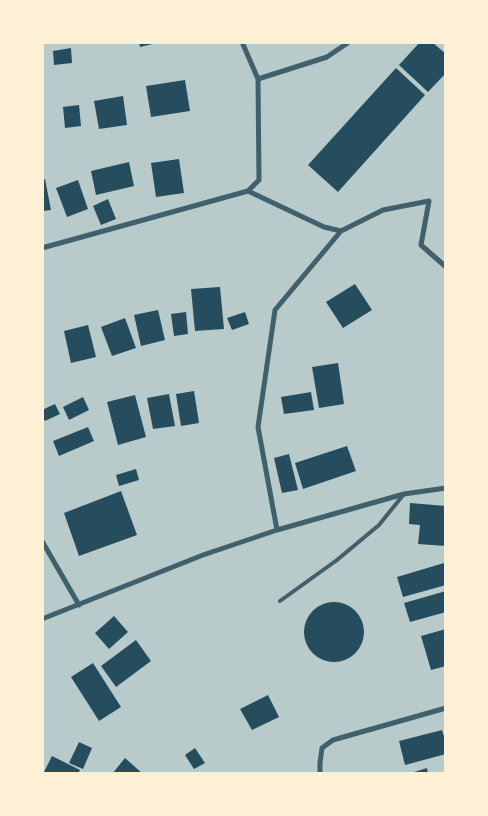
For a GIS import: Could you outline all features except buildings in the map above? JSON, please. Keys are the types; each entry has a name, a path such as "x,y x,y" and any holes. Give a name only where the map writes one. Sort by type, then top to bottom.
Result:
{"street":[{"path":"42,248 248,191 259,180 258,79 242,42"},
{"path":"258,79 326,57 348,42"},
{"path":"248,191 324,227 341,231"},
{"path":"277,530 258,428 275,310 341,231 383,210 429,202 421,245 446,267"},
{"path":"42,618 203,555 277,530 404,494 446,488"},
{"path":"42,541 79,605"},
{"path":"320,774 322,748 333,740 446,708"}],"lane":[{"path":"280,602 337,560 372,531 404,494"}],"shaded area":[{"path":"43,43 445,43 445,773 43,773"}]}
